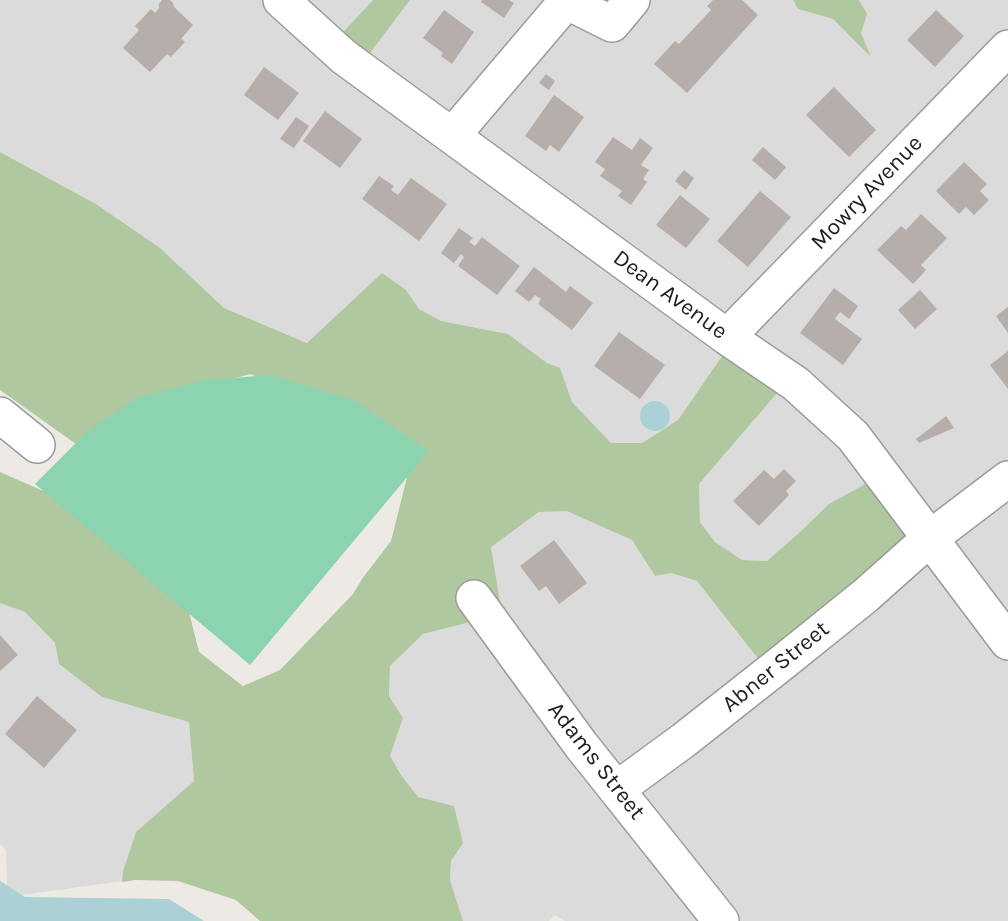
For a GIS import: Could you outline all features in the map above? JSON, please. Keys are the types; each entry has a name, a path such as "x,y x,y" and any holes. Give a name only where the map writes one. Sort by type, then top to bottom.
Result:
{"street":[{"name":"Dean Avenue","path":"281,0 344,57 727,337 796,384 853,436 1008,642"},
{"path":"452,136 565,1 612,24 632,0"},
{"name":"Mowry Avenue","path":"727,337 1008,48"},
{"path":"0,415 37,445"},
{"name":"Abner Street","path":"617,789 772,671 929,540 1008,479"},
{"name":"Adams Street","path":"474,598 581,745 721,921"}],"shaded area":[{"path":"0,0 373,0 331,45 358,68 410,0 793,0 798,9 833,19 870,55 861,33 866,14 859,0 1008,0 1008,921 565,921 555,915 549,921 463,921 450,880 451,861 418,797 390,756 403,718 389,696 390,666 423,634 490,617 501,608 491,547 539,512 567,510 632,540 655,576 671,573 697,581 763,665 829,505 767,561 742,560 715,542 700,522 699,484 784,385 729,346 678,420 642,443 611,443 572,402 559,368 547,363 508,334 441,321 419,309 406,290 308,343 224,308 160,248 96,204 0,152"},
{"path":"0,603 25,612 55,643 59,664 102,697 189,721 194,781 136,832 122,881 15,896 7,887 6,850 0,844"}],"green space":[{"path":"373,0 410,0 358,69 331,45"},
{"path":"793,0 859,0 867,14 861,33 871,57 833,19 798,9"},
{"path":"0,152 96,204 160,248 224,308 307,343 382,273 406,290 419,309 441,321 508,334 547,363 560,368 572,402 611,443 642,443 678,420 729,346 784,385 699,484 700,522 715,542 742,560 767,561 829,504 878,477 930,543 763,665 697,581 671,573 655,576 632,540 567,511 539,512 491,547 501,608 490,617 423,634 390,666 389,696 403,718 390,756 418,797 454,806 463,843 451,861 450,880 463,921 260,921 236,900 178,881 123,882 123,871 136,832 194,781 189,722 102,697 59,664 55,643 25,612 0,603 0,472 87,510 186,600 199,652 243,686 280,670 353,594 391,541 415,445 321,409 251,374 235,378 116,430 90,454 0,390"},
{"path":"270,375 353,400 429,451 250,665 35,484 88,431 139,397 206,380"}],"water":[{"path":"655,401 666,405 670,416 666,427 655,431 644,427 640,416 644,405"},
{"path":"0,881 25,897 169,899 204,921 0,921"}],"building":[{"path":"162,0 170,0 193,25 181,39 185,42 171,57 167,54 150,72 123,48 139,30 135,26 151,9 155,13"},
{"path":"509,0 514,3 504,18 481,2"},
{"path":"713,0 742,0 758,15 687,93 654,64 675,41 679,44 711,10 707,6"},
{"path":"444,10 474,32 452,64 441,56 443,53 423,38"},
{"path":"936,10 964,36 935,67 907,40"},
{"path":"264,67 299,93 278,120 244,95"},
{"path":"546,74 555,81 549,90 539,83"},
{"path":"834,87 876,130 849,157 806,115"},
{"path":"554,95 584,117 559,152 550,145 546,151 525,136"},
{"path":"325,111 362,139 340,168 303,141"},
{"path":"296,117 309,126 294,148 280,139"},
{"path":"613,137 632,150 640,138 653,148 641,165 649,170 643,179 647,182 631,205 618,196 622,191 600,176 605,169 595,162"},
{"path":"763,147 786,167 775,180 752,160"},
{"path":"964,162 987,184 980,191 989,200 974,215 966,207 959,214 936,191"},
{"path":"684,170 694,178 686,190 675,181"},
{"path":"379,176 394,186 391,190 398,195 411,178 447,204 419,241 362,199"},
{"path":"760,191 791,217 748,267 717,241"},
{"path":"680,195 710,219 686,248 656,225"},
{"path":"921,214 947,238 921,265 926,270 913,284 877,250 901,226 906,230"},
{"path":"459,228 473,238 469,242 475,246 482,237 520,266 497,295 458,266 464,257 461,254 454,263 441,253"},
{"path":"534,267 566,292 570,286 593,303 572,330 538,304 541,299 535,295 529,302 515,291"},
{"path":"834,288 858,306 849,319 840,312 835,319 862,339 843,365 800,333"},
{"path":"920,290 937,309 915,329 898,310"},
{"path":"1008,307 1008,333 996,316"},
{"path":"619,332 665,365 640,399 594,366"},
{"path":"1008,351 1008,389 990,365"},
{"path":"946,416 954,428 919,443 916,439"},
{"path":"784,469 796,481 786,491 789,495 759,526 733,501 764,470 774,479"},
{"path":"554,540 587,583 559,604 546,586 539,591 520,566"},
{"path":"0,635 18,655 0,671"},
{"path":"37,696 77,730 44,768 5,734"}]}
